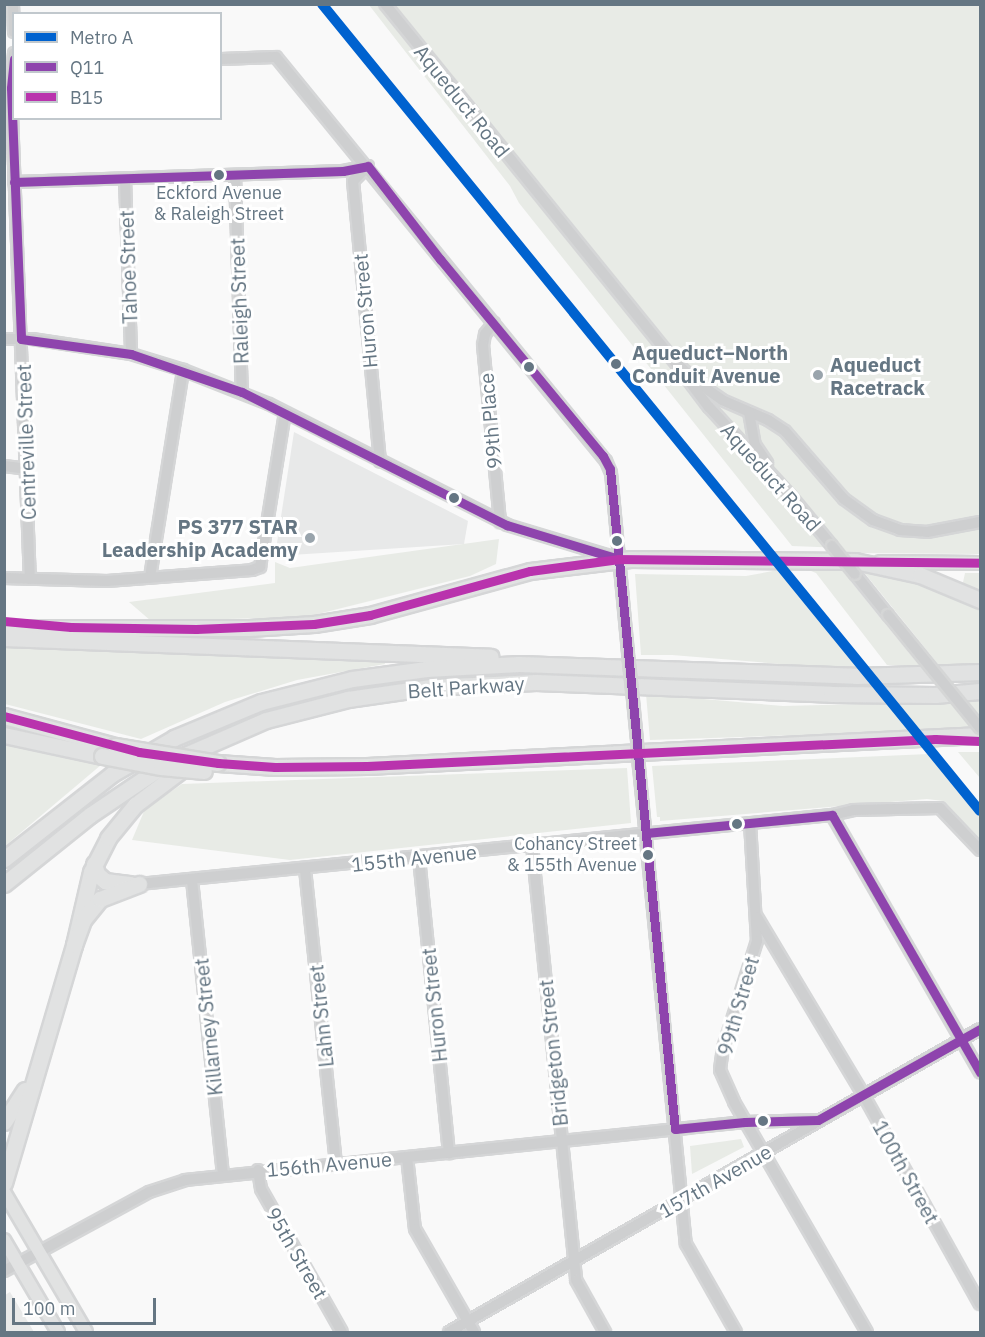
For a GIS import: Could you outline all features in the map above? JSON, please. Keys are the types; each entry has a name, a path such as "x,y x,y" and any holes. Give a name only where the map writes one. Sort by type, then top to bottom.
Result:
{"highway":[{"path":"4,628 225,628 314,624 370,615 530,571 619,559 855,568 920,575 981,600"},
{"path":"4,621 71,627"},
{"path":"4,638 469,655 557,663"},
{"name":"Belt Parkway","path":"4,859 65,809 135,760 191,730 252,705 315,687 389,673 463,666 557,663 856,676 981,672"},
{"name":"Belt Parkway","path":"4,884 117,795 187,753 243,729 299,710 365,696 484,683 553,682 848,695 981,691"},
{"path":"74,945 78,917 94,864 108,838 127,812 163,781 190,764 238,741 286,724 415,689"},
{"path":"4,716 115,746 218,763 275,767"},
{"path":"4,735 161,767 204,771 379,765 981,735"},
{"path":"935,739 981,741"},
{"path":"94,864 97,874 105,881 140,884"},
{"path":"4,1183 74,945 86,915 96,902 117,891 140,884"},
{"path":"4,1122 22,1097 41,1055"}],"main road":[{"path":"855,568 981,563"},
{"path":"4,1191 86,1332"},
{"path":"4,1240 58,1332"}],"street":[{"name":"Aqueduct Road","path":"385,4 677,364 709,407 790,495 832,546 855,568 888,615 981,728"},
{"path":"222,59 276,57 495,323 606,461 611,473 686,1244 736,1332"},
{"name":"Centreville Street","path":"10,70 30,579"},
{"path":"14,182 343,171 368,166"},
{"name":"Huron Street","path":"368,166 353,181 380,462"},
{"name":"Raleigh Street","path":"236,175 242,392"},
{"name":"Tahoe Street","path":"125,179 131,354"},
{"name":"99th Place","path":"495,323 485,334 483,346 500,522"},
{"path":"4,339 21,339 131,354 183,370 242,392 285,412 500,522 619,559"},
{"name":"Aqueduct Road","path":"677,364 714,395 768,420 791,436 844,499 873,520 900,530 927,532 981,522"},
{"path":"150,577 183,370"},
{"path":"4,578 107,580 252,570 261,567 285,412"},
{"path":"750,412 755,445 790,495"},
{"path":"4,466 27,469"},
{"name":"155th Avenue","path":"140,884 419,858 832,815 853,810 940,808 981,850"},
{"path":"832,815 981,1072"},
{"name":"99th Street","path":"750,823 757,941 723,1048 720,1070 745,1122 867,1332"},
{"name":"Bridgeton Street","path":"532,845 576,1280 605,1332"},
{"name":"Huron Street","path":"419,858 449,1153"},
{"name":"Lahn Street","path":"305,869 336,1163"},
{"name":"Killarney Street","path":"192,880 223,1174"},
{"name":"100th Street","path":"757,917 864,1096 981,1304"},
{"name":"157th Avenue","path":"449,1332 981,1029"},
{"name":"156th Avenue","path":"4,1271 160,1188 185,1180 258,1170 562,1142 745,1122 818,1120"},
{"path":"407,1157 415,1229 474,1332"},
{"name":"95th Street","path":"258,1170 261,1189 342,1332"}],"shaded area":[{"name":"Aqueduct Racetrack","path":"369,5 980,5 980,554 848,553 843,548 792,546 519,203 510,186"},
{"path":"294,432 468,521 464,544 275,556"},
{"path":"499,539 496,564 470,576 306,617 151,621 129,602 275,583 275,562 290,568"},
{"path":"778,570 859,667 817,667 672,655 641,655 635,574 746,576"},
{"path":"842,570 919,665 887,665 816,573 811,571"},
{"path":"863,571 903,576 980,605 980,664 938,664"},
{"path":"965,573 980,573 980,595 962,587"},
{"path":"4,644 383,657 385,664 297,680 225,702 141,739 5,704"},
{"path":"646,694 783,706 980,701 980,729 650,740"},
{"path":"4,744 101,765 5,846"},
{"path":"958,752 980,752 980,778"},
{"path":"929,754 980,817 980,844 943,801 927,799 660,821 660,817 657,817 652,766"},
{"path":"627,768 631,823 290,860 132,840 145,809 182,784"},
{"path":"741,1139 744,1147 692,1174 690,1146"},
{"path":"10,1292 34,1332 5,1332 5,1295"}],"metro line":[{"name":"A","path":"322,4 980,811"}],"transit line":[{"name":"Q11","path":"12,78 12,113"},
{"name":"Q11","path":"12,120 21,339"},
{"name":"Q11","path":"368,166 440,259 603,456 610,469 675,1129"},
{"name":"Q11","path":"14,182 343,171 368,166"},
{"name":"Q11","path":"21,339 131,354 242,392 507,525 619,559"},
{"name":"B15","path":"4,621 71,627 196,629 314,624 370,615 530,571 619,559 980,563"},
{"name":"B15","path":"4,716 139,752 218,763 275,767 367,766 935,739 980,741"},
{"name":"Q11","path":"832,815 980,1072"},
{"name":"Q11","path":"646,833 832,815"},
{"name":"Q11","path":"675,1129 745,1122 818,1120 980,1029"}],"place":[{"name":"Eckford Avenue & Raleigh Street","path":"219,175"},
{"name":"Aqueduct–North Conduit Avenue","path":"616,364"},
{"name":"Aqueduct Racetrack","path":"818,375"},
{"name":"PS 377 STAR Leadership Academy","path":"310,538"},
{"name":"Cohancy Street & 155th Avenue","path":"648,855"}]}
